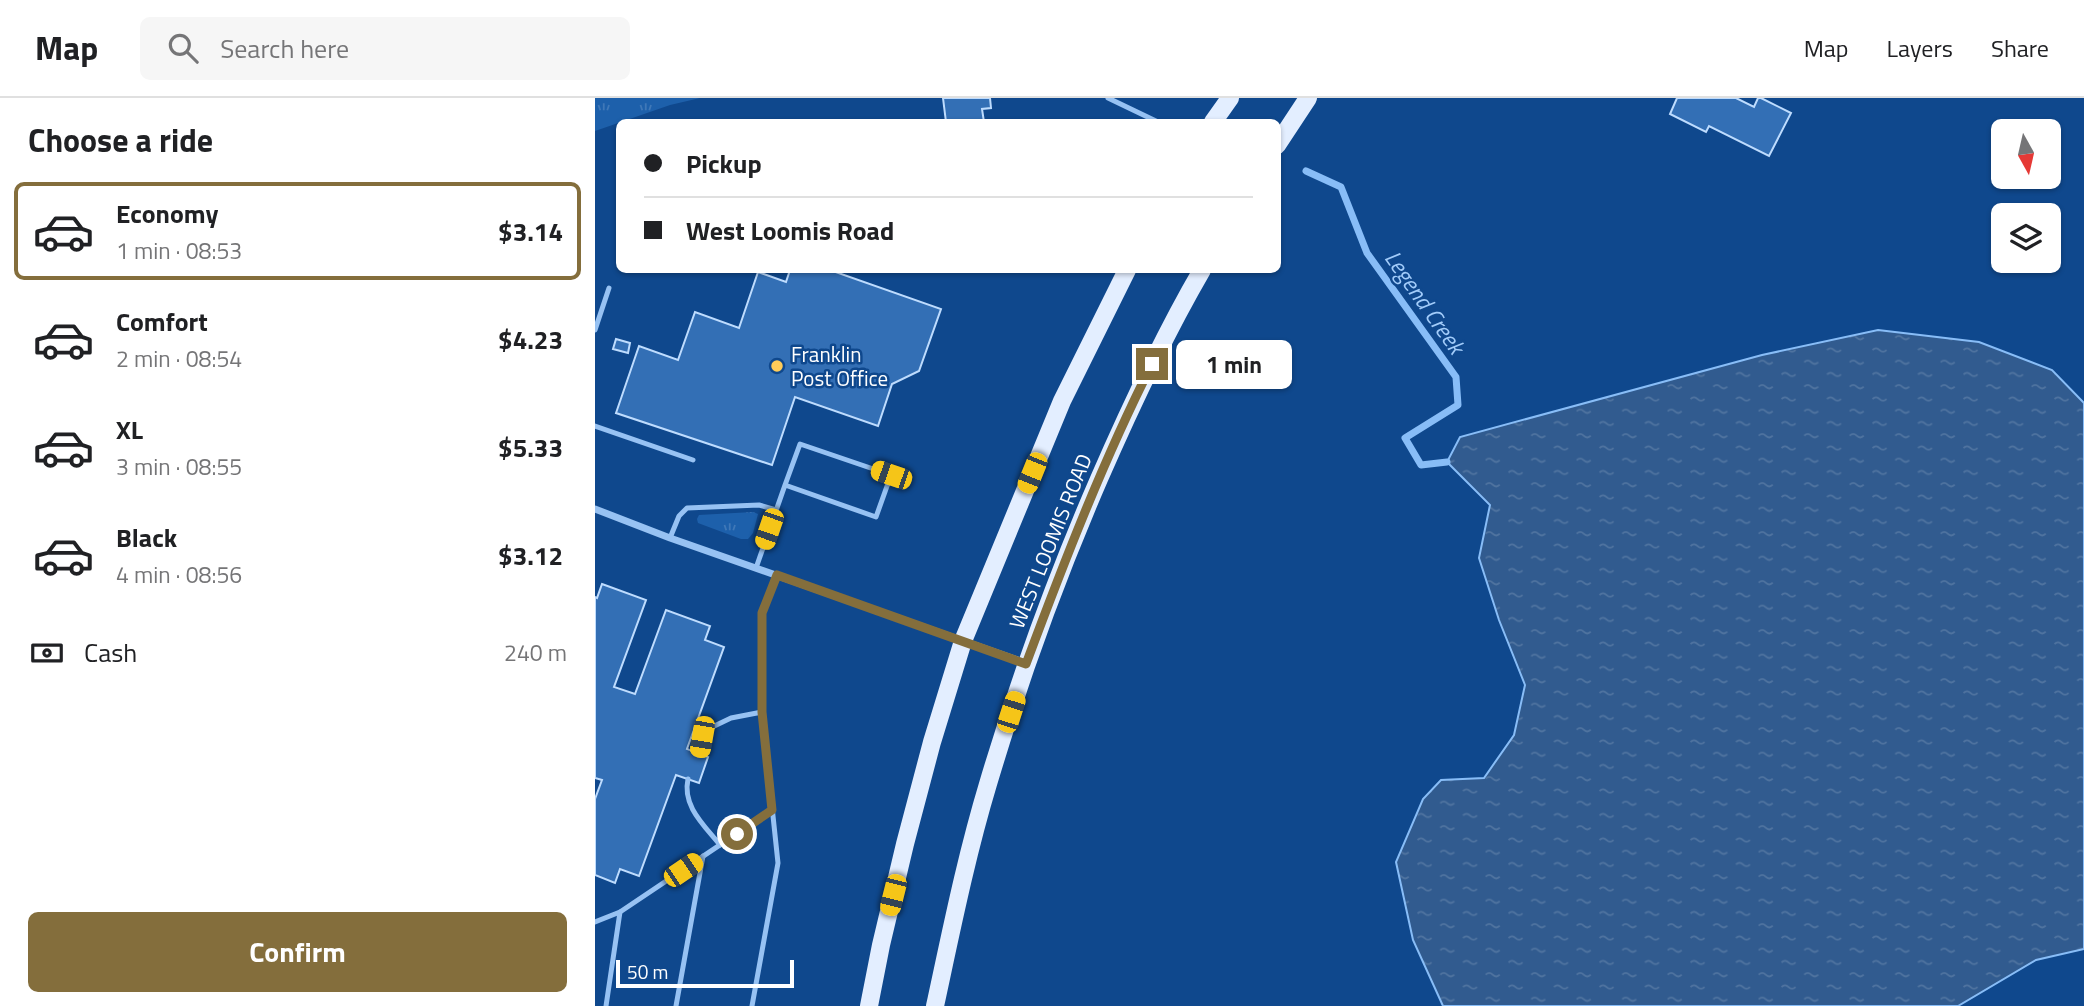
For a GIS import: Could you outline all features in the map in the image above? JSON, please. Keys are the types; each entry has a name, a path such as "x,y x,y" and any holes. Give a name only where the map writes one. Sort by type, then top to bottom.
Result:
{"main road":[{"path":"1215,119 1230,98"},
{"path":"1281,139 1308,98"},
{"name":"WEST LOOMIS ROAD","path":"869,1006 909,831 932,742 963,641 1062,401 1126,273"},
{"name":"WEST LOOMIS ROAD","path":"935,1006 957,903 988,785 1026,664 1073,538 1127,413 1200,273"}],"street":[{"path":"595,509 1026,664"}],"lane":[{"path":"1108,98 1152,119"},
{"path":"595,330 610,288"},
{"path":"595,426 693,460"},
{"path":"756,568 776,510 785,485 800,444 891,475 876,517 785,485"},
{"path":"670,538 679,516 687,509 759,505 776,510"},
{"path":"752,1006 778,863 762,712 762,613 777,575"},
{"path":"700,754 706,730 731,718 762,712"},
{"path":"688,779 686,796 692,809 720,845"},
{"path":"595,922 620,912 772,810"},
{"path":"676,1006 703,856"},
{"path":"607,1006 620,912"}],"green space":[{"path":"595,98 700,98 630,119 616,119 616,124 595,131"},
{"path":"758,514 753,533 748,539 741,539 698,523 697,519 699,515"}],"water":[{"path":"1878,330 1979,342 2052,370 2084,403 2084,949 2036,960 1958,1006 1443,1006 1413,940 1396,862 1423,799 1441,780 1484,778 1514,735 1525,685 1499,620 1479,558 1490,505 1447,462 1460,437 1762,355"}],"building":[{"path":"943,98 990,98 991,108 982,109 984,119 946,119"},
{"path":"1677,98 1736,98 1754,107 1758,98 1761,98 1791,113 1769,156 1709,126 1706,132 1670,114"},
{"name":"Franklin Post Office","path":"758,273 786,282 789,273 839,273 941,309 919,371 892,384 878,426 795,397 772,465 616,413 639,346 678,360 695,312 739,328"},
{"path":"616,339 630,343 628,353 613,349"},
{"path":"602,584 646,600 614,687 635,694 666,610 710,626 705,640 724,647 687,749 708,757 699,783 676,775 639,876 620,869 615,883 595,875 595,799 602,780 595,778 595,597 597,598"}],"waterway":[{"name":"Legend Creek","path":"1306,171 1341,187 1367,253 1456,377 1458,405 1405,438 1421,465 1447,462"}],"place":[{"name":"Franklin Post Office","path":"777,366"}],"route":[{"path":"737,834 772,810 762,712 762,613 777,575 1026,664 1073,538 1127,413 1152,364"}]}
